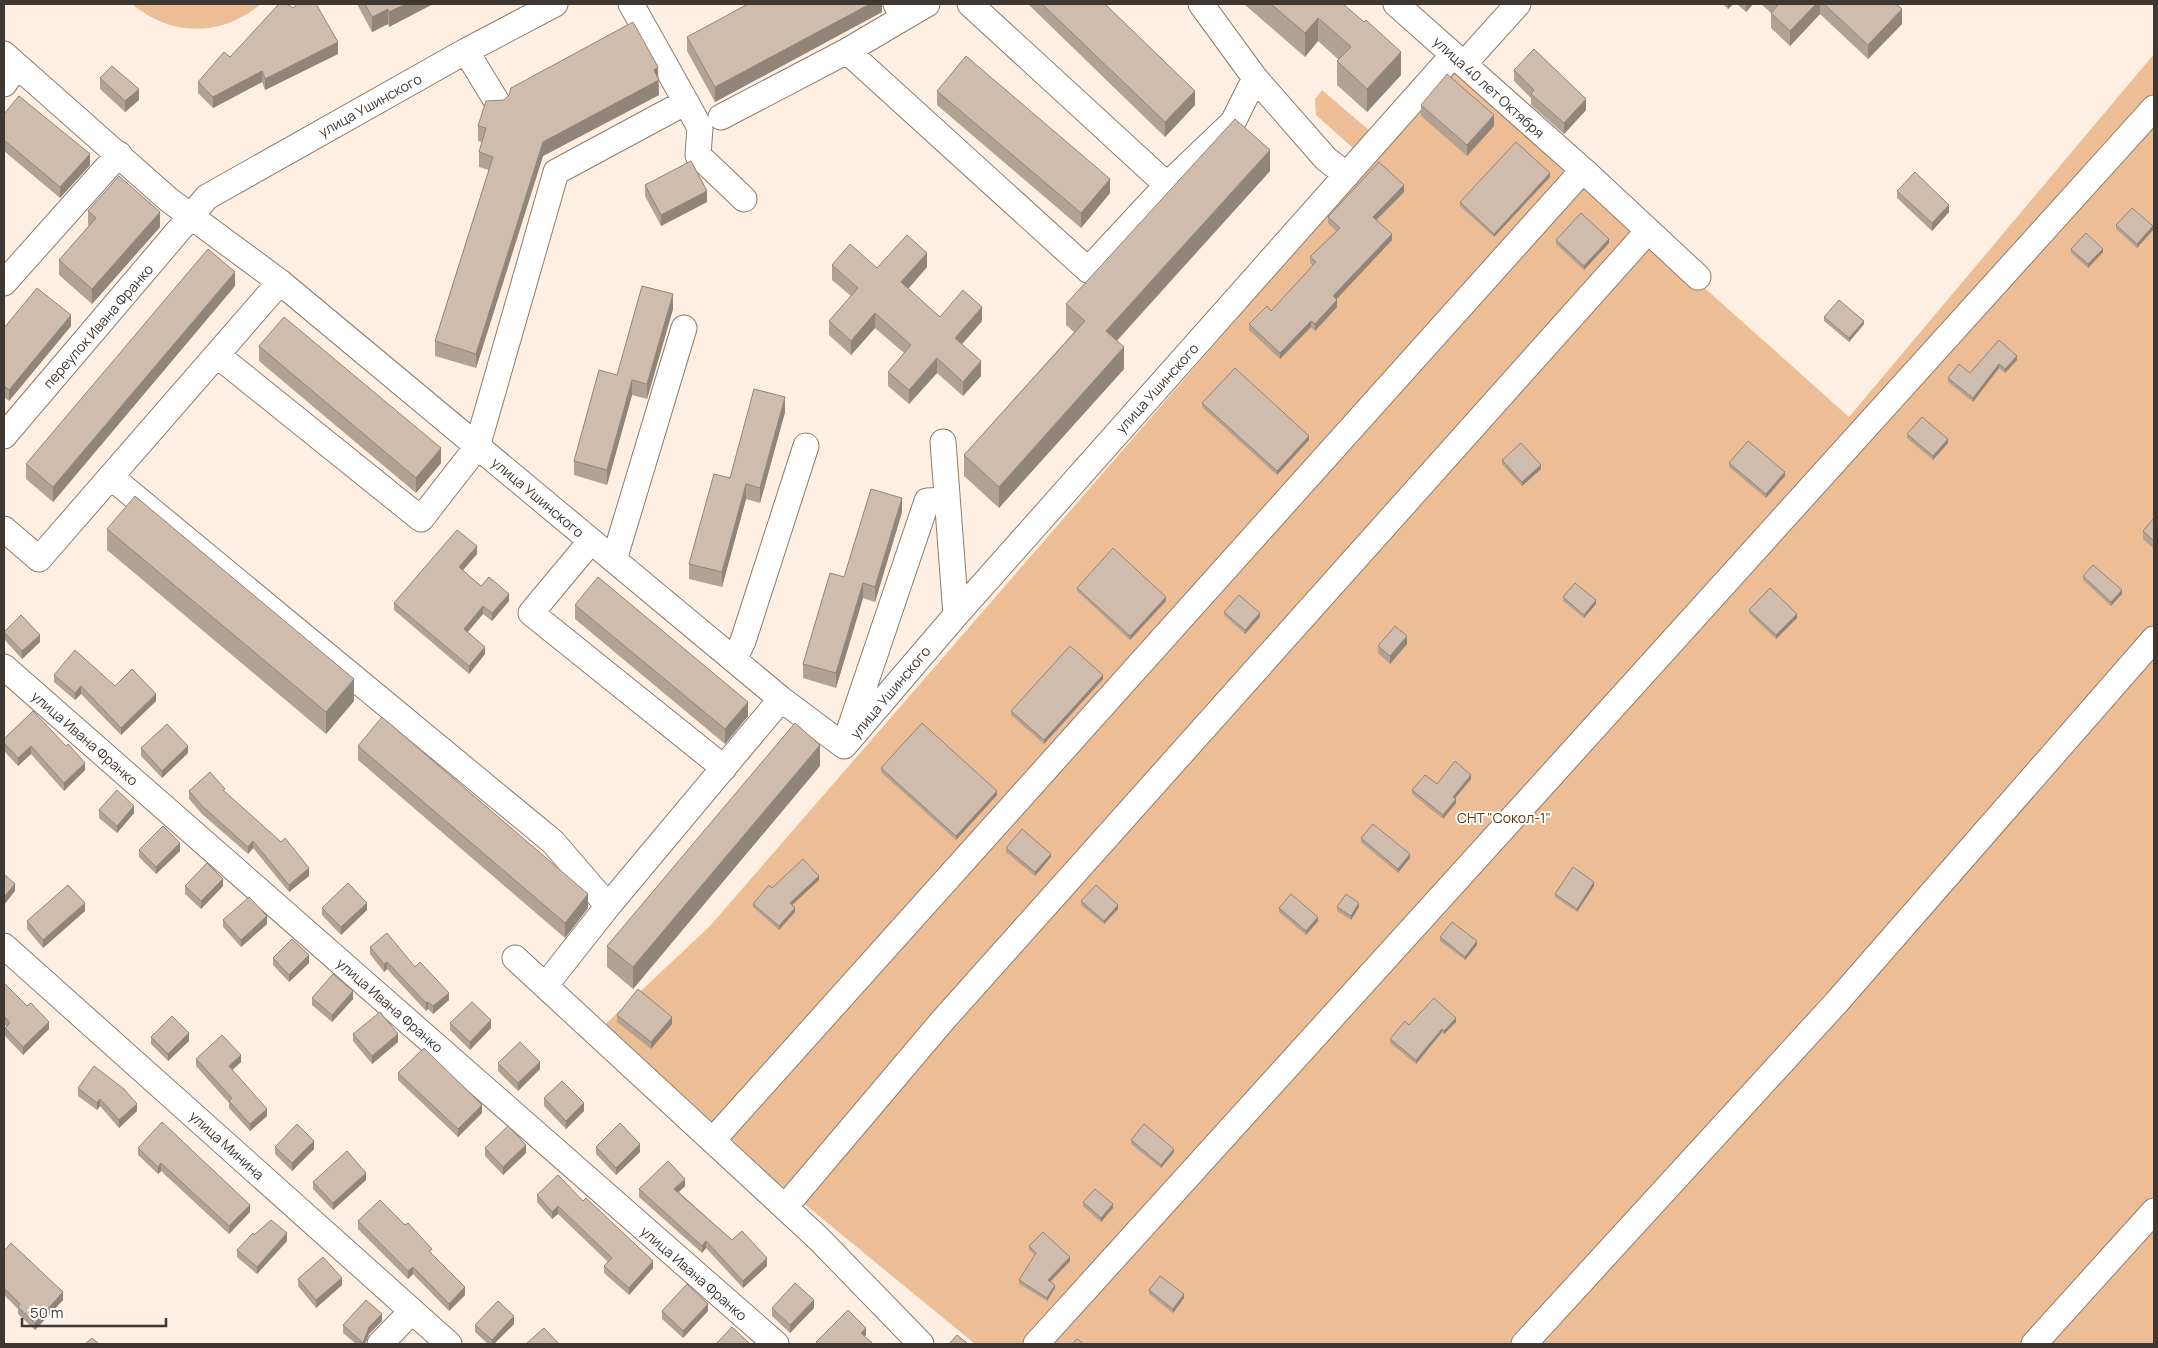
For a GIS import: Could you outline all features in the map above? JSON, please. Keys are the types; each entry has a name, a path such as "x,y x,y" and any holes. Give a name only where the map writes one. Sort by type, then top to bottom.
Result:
{"street":[{"name":"улица Ушинского","path":"193,216 207,197 466,51 555,4"},
{"path":"631,4 700,128 698,155 744,199"},
{"path":"721,117 847,51 900,11 927,4"},
{"path":"970,4 1167,185"},
{"path":"1201,4 1254,78 1326,159 1347,175"},
{"name":"улица 40 лет Октября","path":"1396,4 1582,170 1698,278"},
{"name":"улица Ушинского","path":"8,68 119,154 169,200 280,282 781,700 844,746 956,614 1347,175 1459,60 1518,4"},
{"path":"466,51 497,102"},
{"path":"847,51 1088,270 1167,185 1233,122 1254,78"},
{"path":"217,355 421,519 477,447 556,172 686,102"},
{"path":"1036,1344 1543,787 1862,429 2154,108"},
{"path":"4,283 119,154"},
{"path":"713,1140 1582,170"},
{"name":"переулок Ивана Франко","path":"4,436 193,216"},
{"path":"785,1207 944,1019 1648,231"},
{"path":"4,529 39,559 280,282"},
{"path":"614,560 684,328"},
{"path":"943,442 956,614"},
{"path":"734,660 743,641 806,446"},
{"path":"111,477 553,842 608,906"},
{"path":"844,746 927,501 947,500"},
{"path":"591,542 531,612 724,768"},
{"path":"1524,1344 1836,1003 2154,639"},
{"name":"улица Ивана Франко","path":"4,667 776,1344"},
{"path":"545,986 608,906 781,700"},
{"name":"улица Минина","path":"4,946 450,1344"},
{"path":"514,958 785,1207 921,1344"},
{"path":"2034,1344 2154,1211"},
{"path":"380,1344 412,1311"}],"green space":[{"path":"132,4 261,4 246,15 229,23 196,29 163,23 147,15"},
{"name":"СНТ \"Сокол-1\"","path":"2154,54 2154,1344 975,1344 596,1033 710,926 1456,66 1849,417"},
{"path":"1322,90 1370,131 1354,149 1316,115 1315,99"}],"building":[{"path":"279,4 287,4 293,8 297,4 316,4 338,42 265,79 262,71 213,97 198,82 224,52 230,57"},
{"path":"365,4 406,4 389,12 388,9 372,17"},
{"path":"748,4 870,4 715,87 687,37"},
{"path":"1042,4 1105,4 1195,91 1165,122"},
{"path":"1271,4 1343,4 1364,22 1366,20 1401,52 1367,89 1337,61 1351,47 1331,29 1318,18 1305,33"},
{"path":"1777,4 1816,4 1790,31 1771,13"},
{"path":"1824,4 1896,4 1902,9 1868,45"},
{"path":"633,22 658,67 654,70 659,80 543,142 476,354 435,341 493,157 479,152 486,128 478,126 486,101 504,100 509,95 511,88"},
{"path":"1534,49 1586,99 1564,123 1531,94 1534,90 1514,70"},
{"path":"966,56 1110,179 1081,213 937,91"},
{"path":"112,66 139,89 125,101 100,78"},
{"path":"1447,74 1494,115 1467,145 1421,105"},
{"path":"19,96 90,154 60,187 4,140 4,114"},
{"path":"1235,119 1270,150 1106,331 1124,347 999,487 964,455 1085,321 1066,304"},
{"path":"1516,142 1550,173 1494,234 1460,202"},
{"path":"691,161 707,191 661,215 645,185"},
{"path":"1379,162 1404,185 1373,217 1392,234 1333,296 1337,300 1315,324 1311,321 1280,353 1249,324 1267,306 1271,311 1316,262 1310,257 1340,228 1328,217"},
{"path":"1915,172 1949,205 1932,223 1897,191"},
{"path":"119,176 160,212 92,289 59,260 96,218 88,211"},
{"path":"2132,208 2153,226 2137,244 2116,225"},
{"path":"1581,213 1609,239 1584,266 1556,240"},
{"path":"2086,233 2103,249 2088,264 2071,249"},
{"path":"907,235 927,253 901,282 940,317 963,290 982,307 955,338 981,361 963,382 937,358 909,390 888,372 911,345 875,313 851,341 829,321 858,288 832,265 850,244 877,268"},
{"path":"208,249 235,272 53,487 26,464"},
{"path":"642,286 673,294 647,384 632,380 607,470 574,461 599,370 617,375"},
{"path":"37,288 71,315 9,390 4,386 4,328"},
{"path":"1839,300 1864,321 1849,338 1824,317"},
{"path":"284,317 441,448 416,478 259,346"},
{"path":"1999,340 2017,356 2005,369 1999,364 1973,398 1948,378 1959,364 1970,373"},
{"path":"1235,368 1309,436 1277,471 1202,403"},
{"path":"754,389 785,397 760,488 746,484 722,572 689,564 714,474 730,478"},
{"path":"1922,417 1948,439 1933,456 1907,434"},
{"path":"1748,441 1785,472 1766,494 1729,463"},
{"path":"1521,443 1541,465 1522,482 1502,460"},
{"path":"871,489 902,498 875,587 863,583 836,673 803,664 830,573 844,577"},
{"path":"135,496 354,679 326,712 107,529"},
{"path":"2154,518 2154,541 2143,531"},
{"path":"457,530 477,546 459,567 481,586 489,577 509,594 492,613 483,606 464,629 485,647 469,666 394,603"},
{"path":"1113,548 1166,597 1130,636 1077,588"},
{"path":"2093,565 2122,590 2111,602 2083,576"},
{"path":"598,577 748,702 725,729 575,605"},
{"path":"1575,583 1596,600 1584,615 1563,597"},
{"path":"1770,588 1797,614 1776,635 1749,610"},
{"path":"1239,595 1260,613 1245,630 1224,612"},
{"path":"21,615 40,635 22,651 4,632"},
{"path":"1395,626 1407,636 1390,656 1378,646"},
{"path":"1070,646 1103,675 1044,740 1011,711"},
{"path":"75,650 115,686 132,669 156,694 121,728 81,686 75,693 54,675"},
{"path":"33,711 85,763 64,783 31,746 18,758 4,743 4,739"},
{"path":"382,717 588,894 565,923 358,746"},
{"path":"795,723 820,745 633,967 607,946"},
{"path":"922,723 997,791 956,836 881,768"},
{"path":"167,724 188,746 162,771 141,748"},
{"path":"1455,761 1471,775 1453,797 1456,799 1443,815 1412,790 1425,775 1437,784"},
{"path":"210,772 225,789 223,790 281,842 285,838 309,868 289,885 253,841 248,847 202,806 189,791"},
{"path":"117,790 134,806 117,826 99,810"},
{"path":"1373,824 1410,854 1398,869 1361,838"},
{"path":"163,826 180,843 156,867 139,850"},
{"path":"1022,829 1051,854 1035,872 1006,848"},
{"path":"803,859 819,876 790,903 795,908 779,926 753,904 769,885 772,888"},
{"path":"207,863 223,879 201,901 185,886"},
{"path":"1573,867 1594,882 1577,909 1555,894"},
{"path":"4,874 15,884 4,897"},
{"path":"348,883 367,903 341,927 322,908"},
{"path":"68,885 85,903 43,940 27,921"},
{"path":"1096,885 1118,905 1104,921 1081,901"},
{"path":"1291,894 1318,917 1306,931 1279,908"},
{"path":"1346,894 1359,903 1351,916 1337,907"},
{"path":"249,897 267,916 241,940 223,920"},
{"path":"1452,922 1477,941 1465,957 1440,937"},
{"path":"387,933 415,967 420,962 449,993 433,1006 428,1002 426,1003 387,962 384,964 370,947"},
{"path":"292,939 309,955 289,975 273,958"},
{"path":"333,974 353,991 332,1015 312,998"},
{"path":"4,983 27,1006 31,1003 49,1022 23,1047 5,1028 10,1023 4,1016"},
{"path":"638,989 672,1017 651,1042 617,1015"},
{"path":"1434,998 1456,1018 1444,1031 1442,1029 1416,1060 1390,1039 1405,1021 1409,1025"},
{"path":"472,1002 491,1020 470,1042 450,1023"},
{"path":"380,1012 398,1034 372,1056 353,1034"},
{"path":"172,1016 189,1033 168,1054 151,1037"},
{"path":"222,1035 241,1055 229,1066 267,1109 250,1124 229,1101 232,1098 196,1059"},
{"path":"520,1042 540,1062 518,1083 498,1063"},
{"path":"424,1048 482,1105 458,1129 398,1073"},
{"path":"94,1066 124,1089 137,1104 119,1120 100,1099 97,1103 78,1088"},
{"path":"562,1081 584,1103 566,1121 544,1098"},
{"path":"162,1122 250,1205 229,1226 161,1163 158,1167 138,1148"},
{"path":"620,1123 640,1144 616,1168 596,1147"},
{"path":"297,1124 314,1141 292,1163 275,1147"},
{"path":"1144,1124 1174,1149 1161,1165 1131,1140"},
{"path":"508,1126 526,1145 503,1167 485,1148"},
{"path":"347,1151 366,1173 333,1203 313,1182"},
{"path":"668,1161 685,1179 674,1189 732,1240 742,1231 767,1258 743,1281 706,1241 702,1246 639,1189"},
{"path":"558,1175 583,1201 586,1198 653,1261 629,1288 604,1266 612,1258 558,1206 552,1212 537,1195"},
{"path":"1095,1189 1113,1204 1101,1218 1083,1202"},
{"path":"380,1200 405,1225 408,1223 432,1249 429,1251 465,1287 449,1304 413,1267 408,1271 358,1221"},
{"path":"271,1220 287,1233 257,1267 237,1250 253,1233 254,1235"},
{"path":"1043,1232 1070,1257 1048,1280 1055,1285 1047,1298 1019,1280 1036,1253 1029,1246"},
{"path":"11,1243 63,1292 35,1323 18,1307 20,1304 4,1288 4,1251"},
{"path":"323,1257 342,1278 316,1300 298,1279"},
{"path":"1160,1276 1184,1294 1173,1309 1149,1290"},
{"path":"795,1283 814,1300 790,1325 772,1308"},
{"path":"687,1284 708,1304 683,1331 662,1311"},
{"path":"366,1300 382,1314 369,1327 363,1343 343,1325"},
{"path":"498,1301 514,1316 492,1340 475,1325"},
{"path":"848,1310 866,1328 861,1333 873,1344 819,1344 816,1342"},
{"path":"732,1327 750,1344 716,1344"},
{"path":"544,1328 559,1344 526,1344"},
{"path":"957,1335 968,1344 949,1344"},
{"path":"92,1338 99,1344 85,1344"},
{"path":"1077,1339 1084,1344 1072,1344"}]}
